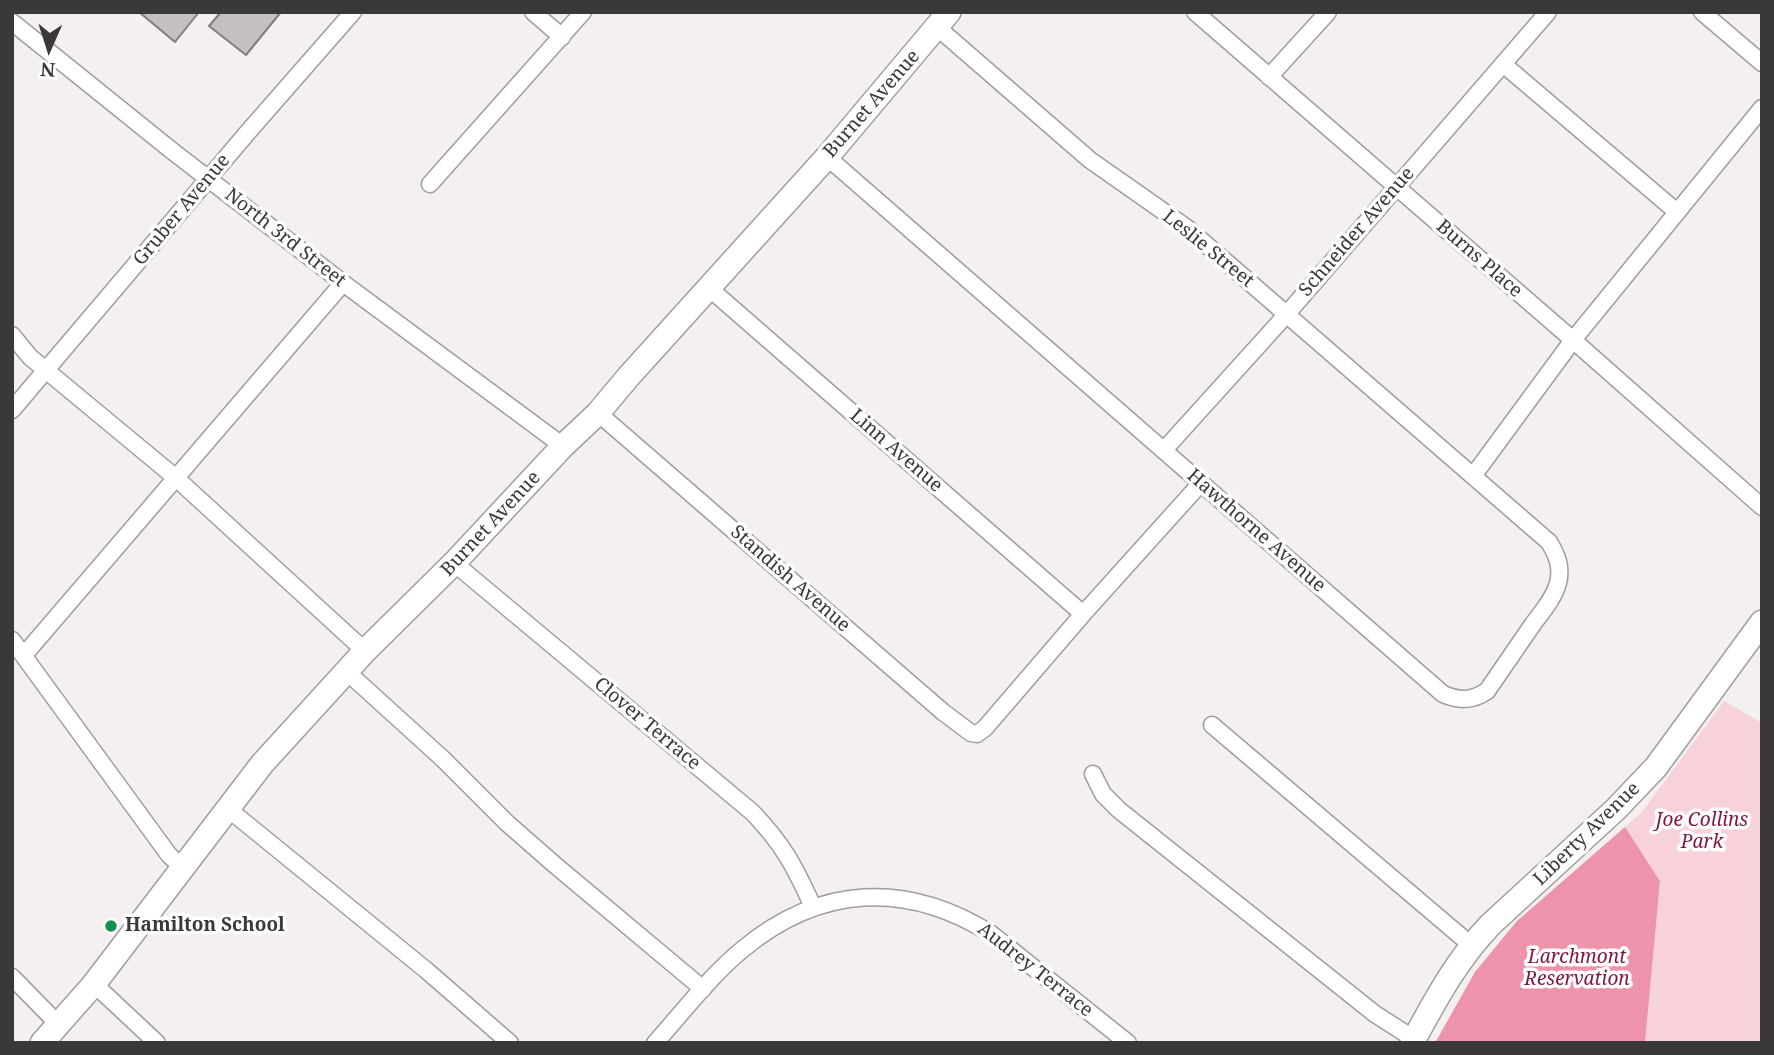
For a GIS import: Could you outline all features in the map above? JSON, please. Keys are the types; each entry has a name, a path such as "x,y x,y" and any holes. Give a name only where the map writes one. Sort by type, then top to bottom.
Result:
{"street":[{"name":"Gruber Avenue","path":"12,410 353,12"},
{"path":"533,12 562,37"},
{"path":"430,184 583,12"},
{"name":"Burns Place","path":"1195,12 1762,507"},
{"path":"1269,77 1328,12"},
{"name":"Schneider Avenue","path":"1164,450 1548,12"},
{"path":"1703,12 1762,63"},
{"name":"Burnet Avenue","path":"42,1043 94,984 262,764 365,651 454,564 563,446 598,413 827,157 943,20"},
{"name":"Leslie Street","path":"943,20 1090,160 1187,228 1473,476"},
{"name":"North 3rd Street","path":"12,22 342,283 563,446"},
{"path":"1503,64 1676,212"},
{"path":"1473,476 1573,340 1762,108"},
{"name":"Hawthorne Avenue","path":"827,157 1443,694 1454,699 1470,699 1487,691 1552,596 1558,583 1560,567 1557,554 1549,542 1473,476"},
{"path":"24,655 342,283"},
{"name":"Linn Avenue","path":"709,288 1083,614"},
{"path":"12,335 30,357 176,478 365,651"},
{"name":"Standish Avenue","path":"598,413 971,733 977,734 985,728 1083,614"},
{"path":"1083,614 1201,483"},
{"name":"Clover Terrace","path":"454,564 752,812 777,839 788,856 813,907"},
{"name":"Liberty Avenue","path":"1413,1041 1443,986 1471,945 1616,809 1656,767 1762,622"},
{"path":"12,640 169,855 183,868"},
{"path":"346,671 545,857 703,989"},
{"path":"1212,725 1471,945"},
{"path":"1093,774 1104,794 1119,810 1375,1014 1413,1041"},
{"path":"228,808 426,970 510,1043"},
{"name":"Audrey Terrace","path":"655,1043 722,968 778,923 813,907 849,898 892,898 933,905 990,933 1128,1043"},
{"path":"12,976 58,1024"},
{"path":"94,984 157,1043"}],"green space":[{"name":"Joe Collins Park","path":"1724,701 1762,723 1762,1043 1645,1043 1660,881 1625,827 1642,812"},
{"name":"Larchmont Reservation","path":"1625,827 1660,881 1645,1043 1435,1043 1475,972 1517,921"}],"building":[{"path":"139,12 199,12 175,42"},
{"path":"221,12 281,12 246,55 209,26"}],"place":[{"name":"Hamilton School","path":"111,926"}]}
